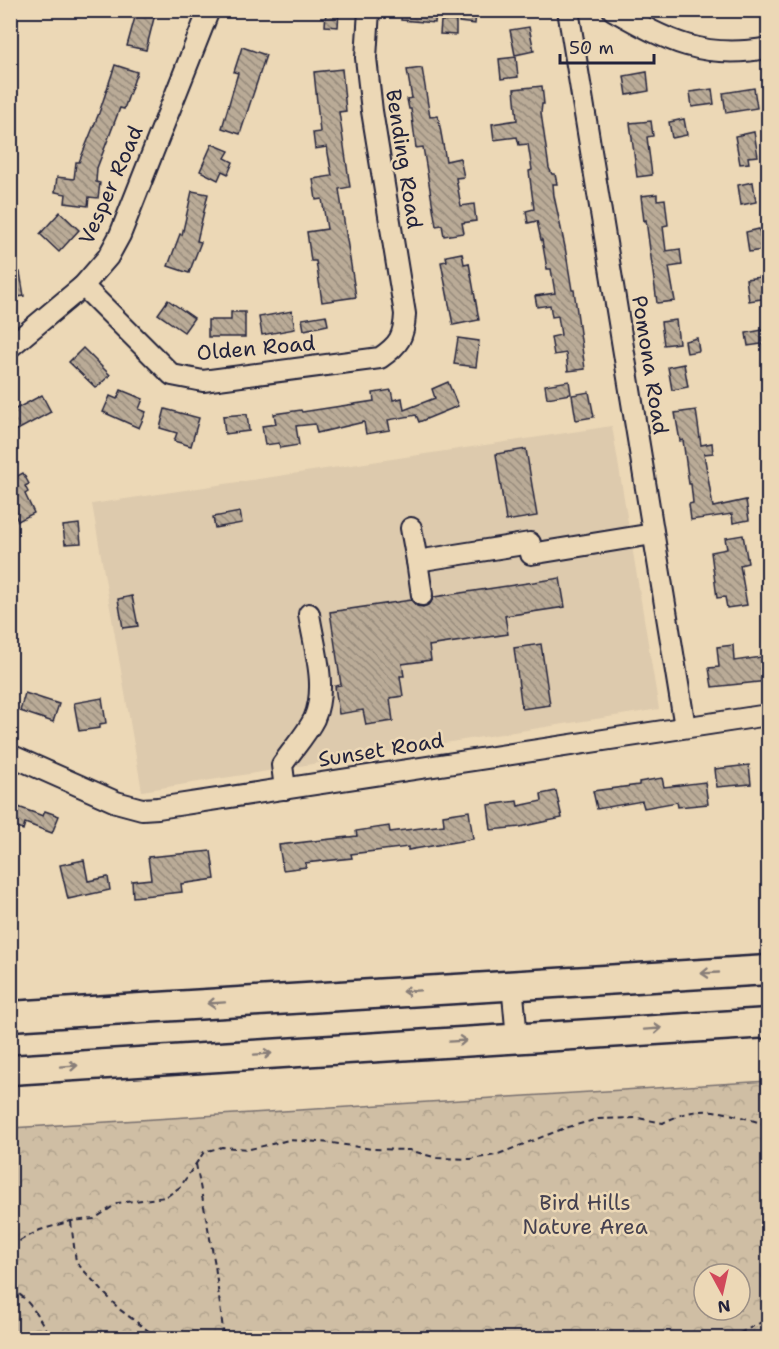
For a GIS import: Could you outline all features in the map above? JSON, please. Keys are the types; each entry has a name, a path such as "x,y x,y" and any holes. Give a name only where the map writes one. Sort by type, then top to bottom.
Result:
{"highway":[{"path":"10,1016 768,970"},
{"path":"10,1070 768,1023"}],"street":[{"name":"Vesper Road","path":"10,346 83,286 108,257 120,235 209,10"},
{"name":"Bending Road","path":"369,10 366,58 372,111 405,314"},
{"name":"Pomona Road","path":"568,10 685,727"},
{"path":"613,10 654,34 682,45 738,52 768,48"},
{"name":"Olden Road","path":"83,286 172,375 203,381 380,358 394,348 404,333 405,314"},
{"path":"411,528 422,595"},
{"path":"417,561 530,543 531,554 653,534"},
{"path":"285,789 282,765 313,721 320,702 321,688 309,614"},
{"name":"Sunset Road","path":"10,755 116,802 142,809 179,806 768,715"},
{"path":"512,984 516,1038"}],"path":[{"path":"10,1246 39,1230 71,1221 94,1219 118,1203 166,1197 180,1187 204,1152 222,1147 250,1149 289,1140 372,1149 409,1150 437,1158 471,1159 496,1155 565,1128 598,1119 638,1118 663,1123 680,1113 706,1109 768,1125"},
{"path":"196,1163 215,1265 224,1338"},
{"path":"71,1221 76,1262 120,1309 158,1338"},
{"path":"10,1290 16,1291 32,1308 51,1338"},
{"path":"730,1338 768,1319"}],"shaded area":[{"path":"612,426 659,709 142,791 92,504"}],"green space":[{"name":"Bird Hills Nature Area","path":"768,1081 768,1338 11,1338 11,1128"}],"building":[{"path":"137,10 156,10 146,50 127,46"},
{"path":"326,10 339,10 338,27 325,26"},
{"path":"402,10 436,10 435,23 401,20"},
{"path":"460,10 476,10 475,24 459,22"},
{"path":"441,21 456,21 456,35 440,34"},
{"path":"529,27 534,51 515,55 510,30"},
{"path":"242,47 266,55 240,134 222,128 238,73 234,72"},
{"path":"516,57 518,77 501,79 499,59"},
{"path":"115,65 137,72 124,109 120,108 97,168 96,182 100,183 98,198 89,197 88,206 65,203 66,194 55,192 57,177 74,179 76,162 79,162 99,113"},
{"path":"422,68 430,117 438,116 446,161 460,158 464,177 456,178 461,206 474,204 476,221 462,223 464,233 444,236 442,225 436,226 423,147 416,148 411,109 409,109 407,99 412,98 407,70"},
{"path":"342,69 346,111 339,112 350,187 339,189 356,297 322,302 316,261 311,261 307,232 327,229 322,199 316,200 313,179 332,176 327,147 315,149 313,133 320,132 314,72"},
{"path":"647,72 649,91 627,95 624,76"},
{"path":"542,86 544,104 542,104 541,113 549,168 552,174 555,174 557,184 553,184 554,196 572,290 574,290 585,369 568,371 566,353 554,355 551,337 561,335 558,316 552,317 550,305 537,307 535,296 555,293 551,269 547,269 537,221 528,223 526,211 534,209 528,144 519,145 517,137 494,140 492,124 517,120 514,89"},
{"path":"754,88 757,108 726,113 723,93"},
{"path":"712,89 714,104 692,107 690,92"},
{"path":"684,119 687,135 672,138 669,122"},
{"path":"651,121 653,136 647,137 652,175 637,177 630,123"},
{"path":"754,132 758,156 748,157 749,163 740,164 735,136"},
{"path":"212,144 229,151 225,158 233,162 228,174 222,171 218,180 200,171"},
{"path":"753,182 756,202 741,205 738,185"},
{"path":"192,191 208,194 197,241 201,242 189,273 168,266 180,234 182,235"},
{"path":"657,194 657,200 665,199 668,225 663,226 666,251 680,249 682,265 669,267 675,301 657,303 641,196"},
{"path":"60,212 79,230 59,252 40,234"},
{"path":"759,229 763,250 749,252 746,232"},
{"path":"462,253 464,264 469,263 479,320 453,325 441,262 447,261 446,256"},
{"path":"20,272 24,296 10,298 10,273"},
{"path":"768,276 768,298 749,301 746,279"},
{"path":"168,300 194,318 184,332 158,314"},
{"path":"292,311 295,329 262,335 259,317"},
{"path":"231,312 245,312 245,337 208,337 208,320 231,320"},
{"path":"326,315 328,325 304,330 302,319"},
{"path":"676,320 679,343 664,345 661,322"},
{"path":"768,329 768,343 748,346 746,333"},
{"path":"458,338 479,341 476,367 454,364"},
{"path":"697,338 699,351 687,353 685,341"},
{"path":"83,348 110,375 96,388 69,362"},
{"path":"684,364 688,387 672,390 668,367"},
{"path":"569,381 571,394 547,398 545,385"},
{"path":"448,382 458,406 419,422 416,415 388,420 390,430 366,434 364,422 317,433 315,424 296,426 299,445 280,448 279,443 265,445 262,426 276,424 274,414 374,401 373,393 391,390 393,400 402,398 404,410 435,398 432,389"},
{"path":"121,390 143,399 139,409 146,412 139,428 103,412 110,396 117,399"},
{"path":"589,392 594,417 576,420 572,395"},
{"path":"42,395 51,412 10,434 10,412"},
{"path":"165,409 199,418 191,446 174,441 177,433 160,428"},
{"path":"696,410 701,445 712,443 713,453 704,454 713,507 746,500 749,520 733,523 732,514 691,520 689,504 693,503 691,484 689,484 683,440 680,441 675,413"},
{"path":"247,414 249,431 225,434 223,416"},
{"path":"526,449 537,516 506,521 496,454"},
{"path":"23,473 29,484 25,486 28,492 25,494 34,513 18,521 10,505 10,480"},
{"path":"240,512 242,523 215,528 213,517"},
{"path":"79,524 81,543 65,544 63,526"},
{"path":"743,535 748,563 740,565 747,605 727,608 725,597 717,598 711,552 727,549 725,538"},
{"path":"560,578 565,607 505,616 508,634 429,646 431,660 402,664 404,676 400,676 403,696 390,698 393,721 366,725 363,710 339,714 335,686 341,685 330,612 411,600 417,606 423,607 430,604 434,597"},
{"path":"132,596 138,626 123,628 118,599"},
{"path":"541,644 550,705 522,709 514,648"},
{"path":"733,645 734,661 768,656 768,681 712,687 709,668 719,667 717,647"},
{"path":"25,693 59,704 53,722 20,711"},
{"path":"102,698 106,723 100,724 100,728 79,731 74,703"},
{"path":"749,765 751,784 717,787 715,769"},
{"path":"662,778 664,787 705,782 708,804 678,807 677,802 644,808 642,801 597,809 593,791 639,785 639,782"},
{"path":"556,791 562,818 520,827 491,830 488,805 517,801 518,806 542,801 541,794"},
{"path":"10,804 43,816 45,811 59,816 52,833 25,823 23,830 10,825"},
{"path":"469,811 473,839 408,850 408,847 351,854 352,858 305,863 306,867 283,870 279,845 357,836 356,831 389,826 390,832 444,825 443,815"},
{"path":"211,851 215,879 181,884 182,892 133,897 132,881 151,879 148,857"},
{"path":"84,860 88,881 108,877 110,890 68,899 60,865"}]}
